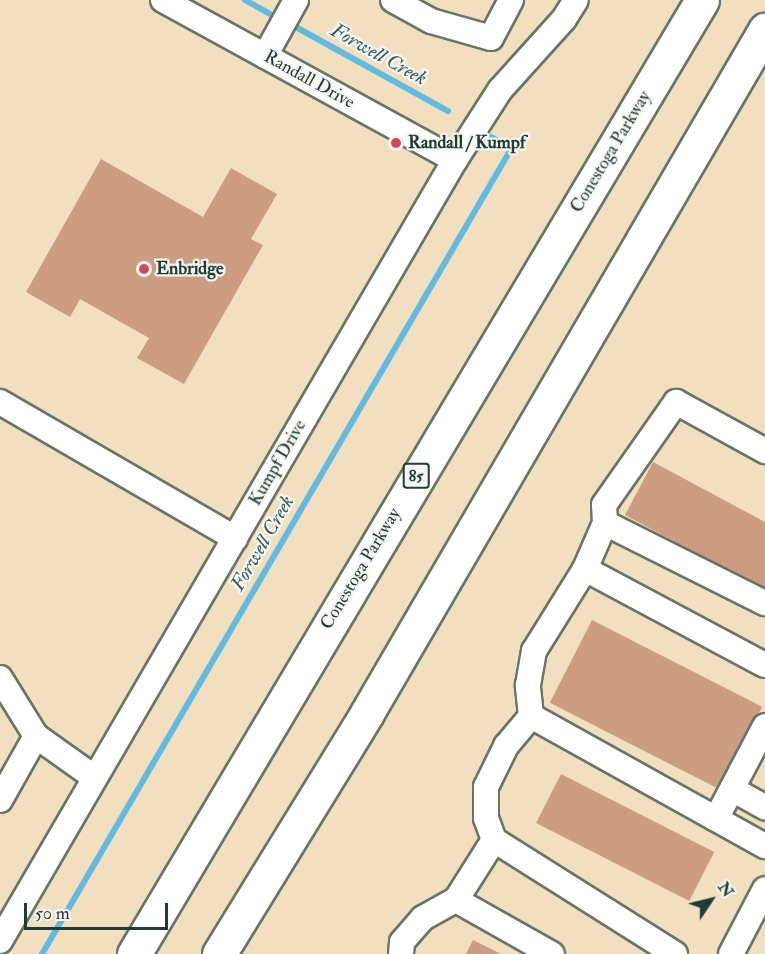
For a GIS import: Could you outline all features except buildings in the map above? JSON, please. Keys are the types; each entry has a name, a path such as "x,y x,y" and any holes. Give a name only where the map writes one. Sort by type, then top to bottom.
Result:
{"highway":[{"name":"Conestoga Parkway","path":"134,954 702,0"},
{"path":"219,954 367,713 765,30"}],"street":[{"name":"Randall Drive","path":"164,0 455,160"},
{"path":"265,56 296,0"},
{"path":"393,0 431,21 491,38 511,0"},
{"name":"Kumpf Drive","path":"0,940 455,160 500,90 564,19 576,0"},
{"path":"0,402 235,538"},
{"path":"675,954 494,840 486,818 486,787 506,746 531,716 528,685 534,651 585,569 605,523 604,505 676,402 765,452"},
{"path":"605,523 765,603"},
{"path":"585,569 765,665"},
{"path":"0,678 36,736 95,778"},
{"path":"531,716 765,846"},
{"path":"716,819 765,726"},
{"path":"0,800 36,736"},
{"path":"732,789 765,807"},
{"path":"401,954 402,942 423,918 456,900 494,840"},
{"path":"731,954 765,889"},
{"path":"456,900 552,954"}],"waterway":[{"name":"Forwell Creek","path":"245,0 270,14"},
{"name":"Forwell Creek","path":"294,26 448,111"},
{"name":"Forwell Creek","path":"42,954 511,149 491,137"}],"place":[{"name":"Randall / Kumpf","path":"396,143"},
{"name":"Enbridge","path":"144,269"}]}
